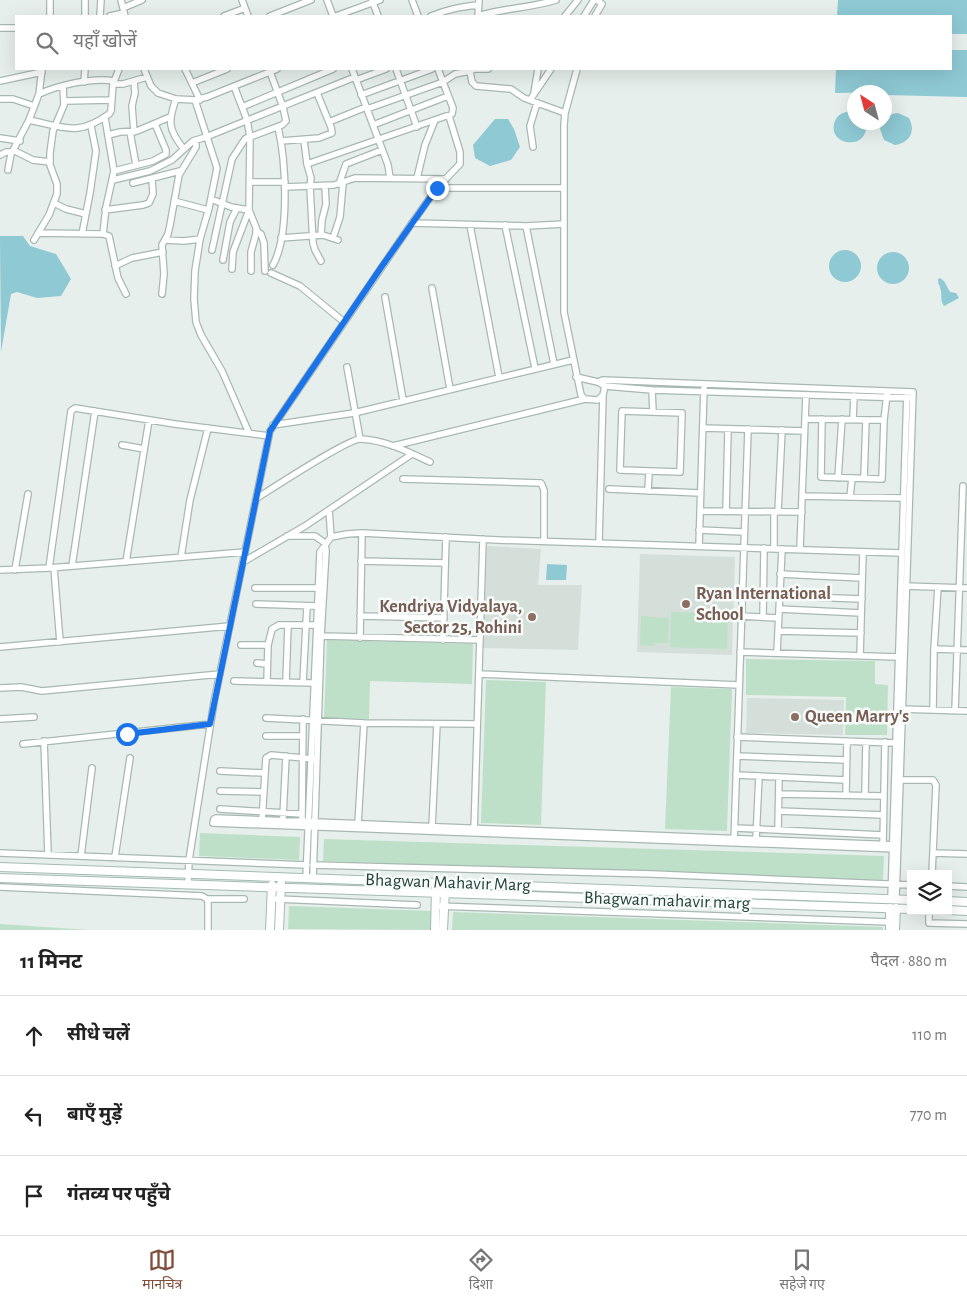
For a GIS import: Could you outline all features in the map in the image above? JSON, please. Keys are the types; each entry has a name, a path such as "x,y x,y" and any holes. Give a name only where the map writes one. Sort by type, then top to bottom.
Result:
{"main road":[{"name":"Bhagwan Mahavir Marg","path":"0,867 894,899"},
{"path":"270,930 272,877"},
{"path":"279,930 281,877"},
{"path":"0,878 272,888"},
{"path":"441,883 440,906 443,930"},
{"name":"Bhagwan mahavir marg","path":"272,888 907,909"},
{"path":"734,894 735,903"},
{"path":"894,899 907,900"},
{"path":"952,901 967,902"},
{"path":"435,930 440,906"},
{"path":"890,926 893,908"},
{"path":"893,908 895,930"},
{"path":"952,910 967,911"}],"street":[{"path":"50,0 50,15"},
{"path":"85,0 85,15"},
{"path":"100,0 100,15"},
{"path":"121,0 124,12 142,0"},
{"path":"242,0 248,15"},
{"path":"273,15 311,0"},
{"path":"327,0 334,15"},
{"path":"337,15 380,0"},
{"path":"412,0 418,15"},
{"path":"523,0 524,7"},
{"path":"482,15 499,10 537,6 556,0"},
{"path":"567,15 578,0"},
{"path":"585,15 595,0 602,4 596,15"},
{"path":"373,1 378,15"},
{"path":"434,15 452,8 464,8 479,3"},
{"path":"227,15 245,8"},
{"path":"0,28 15,28"},
{"path":"0,81 32,71 42,70 39,94 20,141 13,151 8,170"},
{"path":"84,70 84,82"},
{"path":"29,120 55,127 84,128 91,126 111,112 114,83 119,70"},
{"path":"144,70 151,86 158,93 176,99 197,100 269,70 284,107 286,121 278,127 245,139 232,159 212,250"},
{"path":"186,70 192,83 206,138 217,168 200,239 195,271 194,312 197,328 222,371 249,433"},
{"path":"192,83 224,70"},
{"path":"242,107 331,70"},
{"path":"352,70 388,165 390,178"},
{"path":"113,180 150,171 172,160 183,148 196,140 206,138 247,120 383,70"},
{"path":"396,70 416,127"},
{"path":"362,95 429,70"},
{"path":"306,164 449,116 453,110 438,70"},
{"path":"329,122 443,82 455,74 473,70 472,82 476,86 511,89 520,96 532,98 537,103 565,113"},
{"path":"532,98 538,70"},
{"path":"532,98 549,70"},
{"path":"577,70 565,113 564,312 576,377 581,395 585,399"},
{"path":"39,94 84,82 100,80 114,83 134,81 147,77"},
{"path":"134,81 132,132 136,165"},
{"path":"232,269 232,252 249,210 250,182 250,137 247,120 234,86"},
{"path":"34,240 54,203 57,188 50,162 52,138 63,110 63,87"},
{"path":"281,141 319,138 330,134 332,130 318,93"},
{"path":"373,124 448,96"},
{"path":"0,98 13,99 34,106"},
{"path":"176,99 170,117 172,133 183,148"},
{"path":"64,101 111,100"},
{"path":"533,147 530,126 537,103"},
{"path":"188,885 189,860 210,724 268,436 273,424 412,223 437,188 458,167 461,159 449,116"},
{"path":"108,135 132,132 170,117"},
{"path":"103,234 114,171 105,118"},
{"path":"417,178 425,145 435,120"},
{"path":"114,171 152,161 166,154 155,124"},
{"path":"82,234 96,151 91,126"},
{"path":"274,266 282,238 285,184 278,127"},
{"path":"0,138 20,141"},
{"path":"162,294 162,244 170,225 180,171 196,147 196,140"},
{"path":"304,140 306,164 311,178 313,236 315,250 321,261"},
{"path":"282,238 321,235 335,239 340,217 341,184 346,164 382,150"},
{"path":"0,155 13,151 33,160 50,162"},
{"path":"134,183 180,171"},
{"path":"250,182 310,187 341,184 355,178 446,179"},
{"path":"106,210 149,203 153,194 152,179"},
{"path":"321,235 322,220 327,200 325,186"},
{"path":"437,188 564,188"},
{"path":"211,199 249,210"},
{"path":"174,201 208,210"},
{"path":"54,203 66,209 86,214"},
{"path":"223,260 230,222 238,208"},
{"path":"249,210 256,231 251,252 251,272"},
{"path":"412,223 526,226 564,224"},
{"path":"470,225 499,377"},
{"path":"506,225 534,368"},
{"path":"526,226 554,364"},
{"path":"256,231 261,234 264,243 268,272 300,286 344,322"},
{"path":"38,233 103,234 110,236 115,266 126,294"},
{"path":"165,240 184,241 200,239"},
{"path":"115,266 132,258 163,252"},
{"path":"432,288 450,389"},
{"path":"385,297 403,400"},
{"path":"273,424 354,412 573,360"},
{"path":"347,367 360,439"},
{"path":"576,377 598,382 606,386 652,390 704,388 909,396"},
{"path":"598,382 602,380 806,395 887,395"},
{"path":"599,542 603,395 606,386"},
{"path":"699,546 704,388"},
{"path":"652,390 653,412"},
{"path":"393,446 585,399 598,400 603,395"},
{"path":"800,549 806,395"},
{"path":"822,419 821,477 882,479 884,420 887,395"},
{"path":"853,420 854,396"},
{"path":"895,847 900,780 897,768 896,743 900,709 898,657 904,586 901,553 909,396"},
{"path":"894,899 909,396"},
{"path":"60,642 51,568 70,411 76,408 268,436"},
{"path":"72,566 95,411"},
{"path":"622,411 682,413 680,472 649,471 620,470 622,411"},
{"path":"805,419 884,420"},
{"path":"838,478 842,419"},
{"path":"126,562 149,420"},
{"path":"864,478 866,420"},
{"path":"181,557 190,500 208,428"},
{"path":"703,428 804,431"},
{"path":"726,512 728,429"},
{"path":"734,841 748,429"},
{"path":"774,548 782,430"},
{"path":"257,498 343,446 360,439 393,446 430,462"},
{"path":"122,445 144,449"},
{"path":"243,562 328,510 412,454"},
{"path":"648,490 649,471"},
{"path":"850,497 852,478"},
{"path":"403,479 541,483 544,490 544,541"},
{"path":"955,711 963,486"},
{"path":"609,490 700,492"},
{"path":"15,570 28,494"},
{"path":"802,496 904,498"},
{"path":"328,510 331,537"},
{"path":"700,511 802,512"},
{"path":"699,530 743,532"},
{"path":"309,878 309,825 321,636 317,606 320,552 331,537 362,533 483,539 901,553"},
{"path":"360,638 362,533"},
{"path":"287,536 315,536 325,543 326,551 314,683 315,720"},
{"path":"443,640 446,536"},
{"path":"474,831 483,539"},
{"path":"763,617 764,548"},
{"path":"777,653 782,549"},
{"path":"0,570 51,568 246,552"},
{"path":"860,656 863,552"},
{"path":"361,562 445,563"},
{"path":"780,574 862,578"},
{"path":"904,586 967,588"},
{"path":"933,710 938,587"},
{"path":"255,588 318,588"},
{"path":"779,596 862,599"},
{"path":"256,604 317,606"},
{"path":"303,682 307,606"},
{"path":"778,609 862,613"},
{"path":"360,616 444,618"},
{"path":"741,616 778,618"},
{"path":"267,682 268,645 272,629 279,625 319,626"},
{"path":"286,682 288,625"},
{"path":"0,648 230,626"},
{"path":"778,630 861,633"},
{"path":"321,636 480,640"},
{"path":"241,645 268,645"},
{"path":"934,649 967,650"},
{"path":"740,652 898,657"},
{"path":"257,663 268,664"},
{"path":"0,688 21,687 42,691 220,674"},
{"path":"478,674 739,685"},
{"path":"234,681 314,683"},
{"path":"900,709 967,711"},
{"path":"0,719 34,717"},
{"path":"266,718 364,723 477,724"},
{"path":"303,719 302,814 309,825"},
{"path":"358,824 364,723"},
{"path":"22,744 210,724"},
{"path":"432,827 436,724"},
{"path":"266,736 303,736"},
{"path":"737,737 896,743"},
{"path":"44,741 48,854"},
{"path":"846,741 846,795"},
{"path":"865,796 866,742"},
{"path":"883,844 885,742"},
{"path":"262,821 266,758 271,755 314,759"},
{"path":"283,822 286,756"},
{"path":"737,756 846,760"},
{"path":"115,857 130,758"},
{"path":"81,856 92,768"},
{"path":"220,771 264,774"},
{"path":"736,776 846,780"},
{"path":"756,839 759,776"},
{"path":"778,830 779,777"},
{"path":"900,780 930,780 935,782 932,870"},
{"path":"220,791 263,792"},
{"path":"779,794 884,796"},
{"path":"220,809 302,814"},
{"path":"779,811 883,815"},
{"path":"474,831 358,824 309,825 216,818 213,823 895,847"},
{"path":"735,828 883,835"},
{"path":"734,841 756,839 883,844 895,847"},
{"path":"932,852 967,854"},
{"path":"0,853 907,885"},
{"path":"216,886 216,899"},
{"path":"952,886 967,887"},
{"path":"0,887 198,895 207,899 244,899"},
{"path":"207,899 209,907 208,930"},
{"path":"271,899 417,905"},
{"path":"440,906 890,926"},
{"path":"929,915 929,923 967,924"}],"shaded area":[{"name":"Kendriya Vidyalaya, Sector 25, Rohini","path":"487,546 541,549 538,585 582,585 578,650 483,648"},
{"name":"Ryan International School","path":"640,554 735,557 732,655 637,652"},
{"name":"Queen Marry's","path":"747,698 844,700 843,735 746,733"}],"green space":[{"path":"671,612 728,613 727,649 670,647"},
{"path":"641,616 669,618 668,643 654,643 654,646 640,645"},
{"path":"327,640 473,644 472,684 370,681 369,719 324,718"},
{"path":"746,659 875,661 875,684 888,685 887,735 845,735 846,697 746,695"},
{"path":"486,680 546,682 541,825 481,823"},
{"path":"671,687 732,689 727,831 665,829"},
{"path":"200,833 300,837 299,860 199,856"},
{"path":"324,839 884,856 883,880 323,861"},
{"path":"289,906 432,911 431,930 288,929"},
{"path":"453,912 883,927 883,930 452,930"},
{"path":"0,924 90,930 0,930"}],"water":[{"path":"838,0 967,0 967,34 952,34 952,15 837,15"},
{"path":"952,50 967,50 967,97 892,95 892,85 847,85 847,93 835,93 836,70 952,70"},
{"path":"847,112 847,130 865,130 861,138 855,142 841,140 836,136 834,129 835,121"},
{"path":"898,113 909,118 912,127 912,132 908,139 895,145 884,140 880,130 892,130 892,115"},
{"path":"495,119 508,119 514,129 520,147 511,160 490,166 475,158 473,145"},
{"path":"0,236 23,236 30,246 56,254 71,279 61,296 37,298 17,292 11,294 1,352"},
{"path":"845,250 851,251 856,255 860,260 860,272 856,277 851,281 845,282 839,281 834,277 830,272 829,266 830,260 834,255 839,251"},
{"path":"893,252 899,253 904,257 908,262 908,274 904,279 899,283 893,284 887,283 882,279 878,274 877,268 878,262 882,257 887,253"},
{"path":"940,278 944,281 950,292 956,293 959,298 944,306 938,281"},
{"path":"547,564 567,565 566,580 546,580"}],"place":[{"name":"Ryan International School","path":"686,604"},
{"name":"Kendriya Vidyalaya, Sector 25, Rohini","path":"532,617"},
{"name":"Queen Marry's","path":"795,717"}],"route":[{"path":"127,734 210,724 270,431 437,188"}]}
